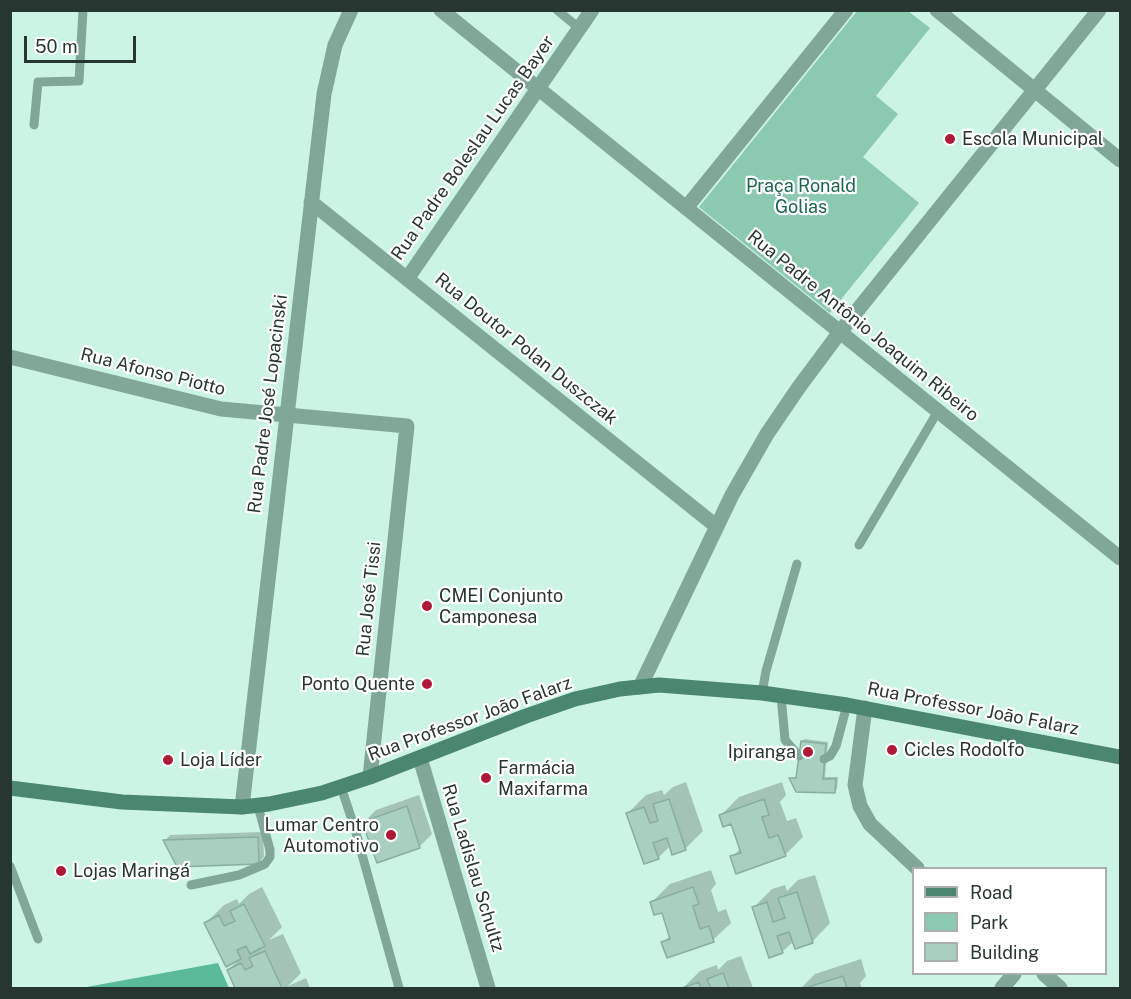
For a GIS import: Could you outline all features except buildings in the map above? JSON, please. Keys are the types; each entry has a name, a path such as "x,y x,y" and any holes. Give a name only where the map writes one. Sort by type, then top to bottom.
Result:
{"main road":[{"name":"Rua Professor João Falarz","path":"10,788 122,802 258,806 298,799 370,777 575,699 640,687 679,686 781,695 865,708 1120,757"}],"street":[{"name":"Rua Padre José Lopacinski","path":"242,807 324,94 335,45 351,10"},
{"name":"Rua Padre Antônio Joaquim Ribeiro","path":"441,10 1120,558"},
{"name":"Rua Padre Boleslau Lucas Bayer","path":"406,279 592,10"},
{"path":"686,208 846,10"},
{"path":"937,10 1120,160"},
{"path":"640,687 716,526 767,434 840,332 1099,10"},
{"name":"Rua Doutor Polan Duszczak","path":"311,202 716,526"},
{"name":"Rua Afonso Piotto","path":"10,357 205,406 407,426"},
{"name":"Rua José Tissi","path":"370,777 407,426"},
{"path":"865,708 855,785 860,806 870,824 916,867"},
{"name":"Rua Ladislau Schultz","path":"420,758 488,988"},
{"path":"1002,988 1013,975"},
{"path":"1045,975 1060,988"}],"lane":[{"path":"34,125 38,82 79,81 83,10"},
{"path":"556,10 579,28"},
{"path":"859,545 938,411"},
{"path":"762,693 766,671 798,564"},
{"path":"781,695 785,740 799,756"},
{"path":"824,759 830,756 836,746 847,705"},
{"path":"340,787 356,829 399,988"},
{"path":"191,885 239,875 265,864 270,857 270,850 258,806"},
{"path":"10,866 38,939"}],"green space":[{"name":"Praça Ronald Golias","path":"857,11 908,11 930,28 876,96 898,114 863,157 919,203 830,313 699,207"},
{"path":"218,963 229,988 81,988"}],"place":[{"name":"Escola Municipal","path":"950,139"},
{"name":"CMEI Conjunto Camponesa","path":"427,606"},
{"name":"Ponto Quente","path":"427,684"},
{"name":"Cicles Rodolfo","path":"892,750"},
{"name":"Ipiranga","path":"808,752"},
{"name":"Loja Líder","path":"168,760"},
{"name":"Farmácia Maxifarma","path":"486,778"},
{"name":"Lumar Centro Automotivo","path":"391,835"},
{"name":"Lojas Maringá","path":"61,871"}]}
